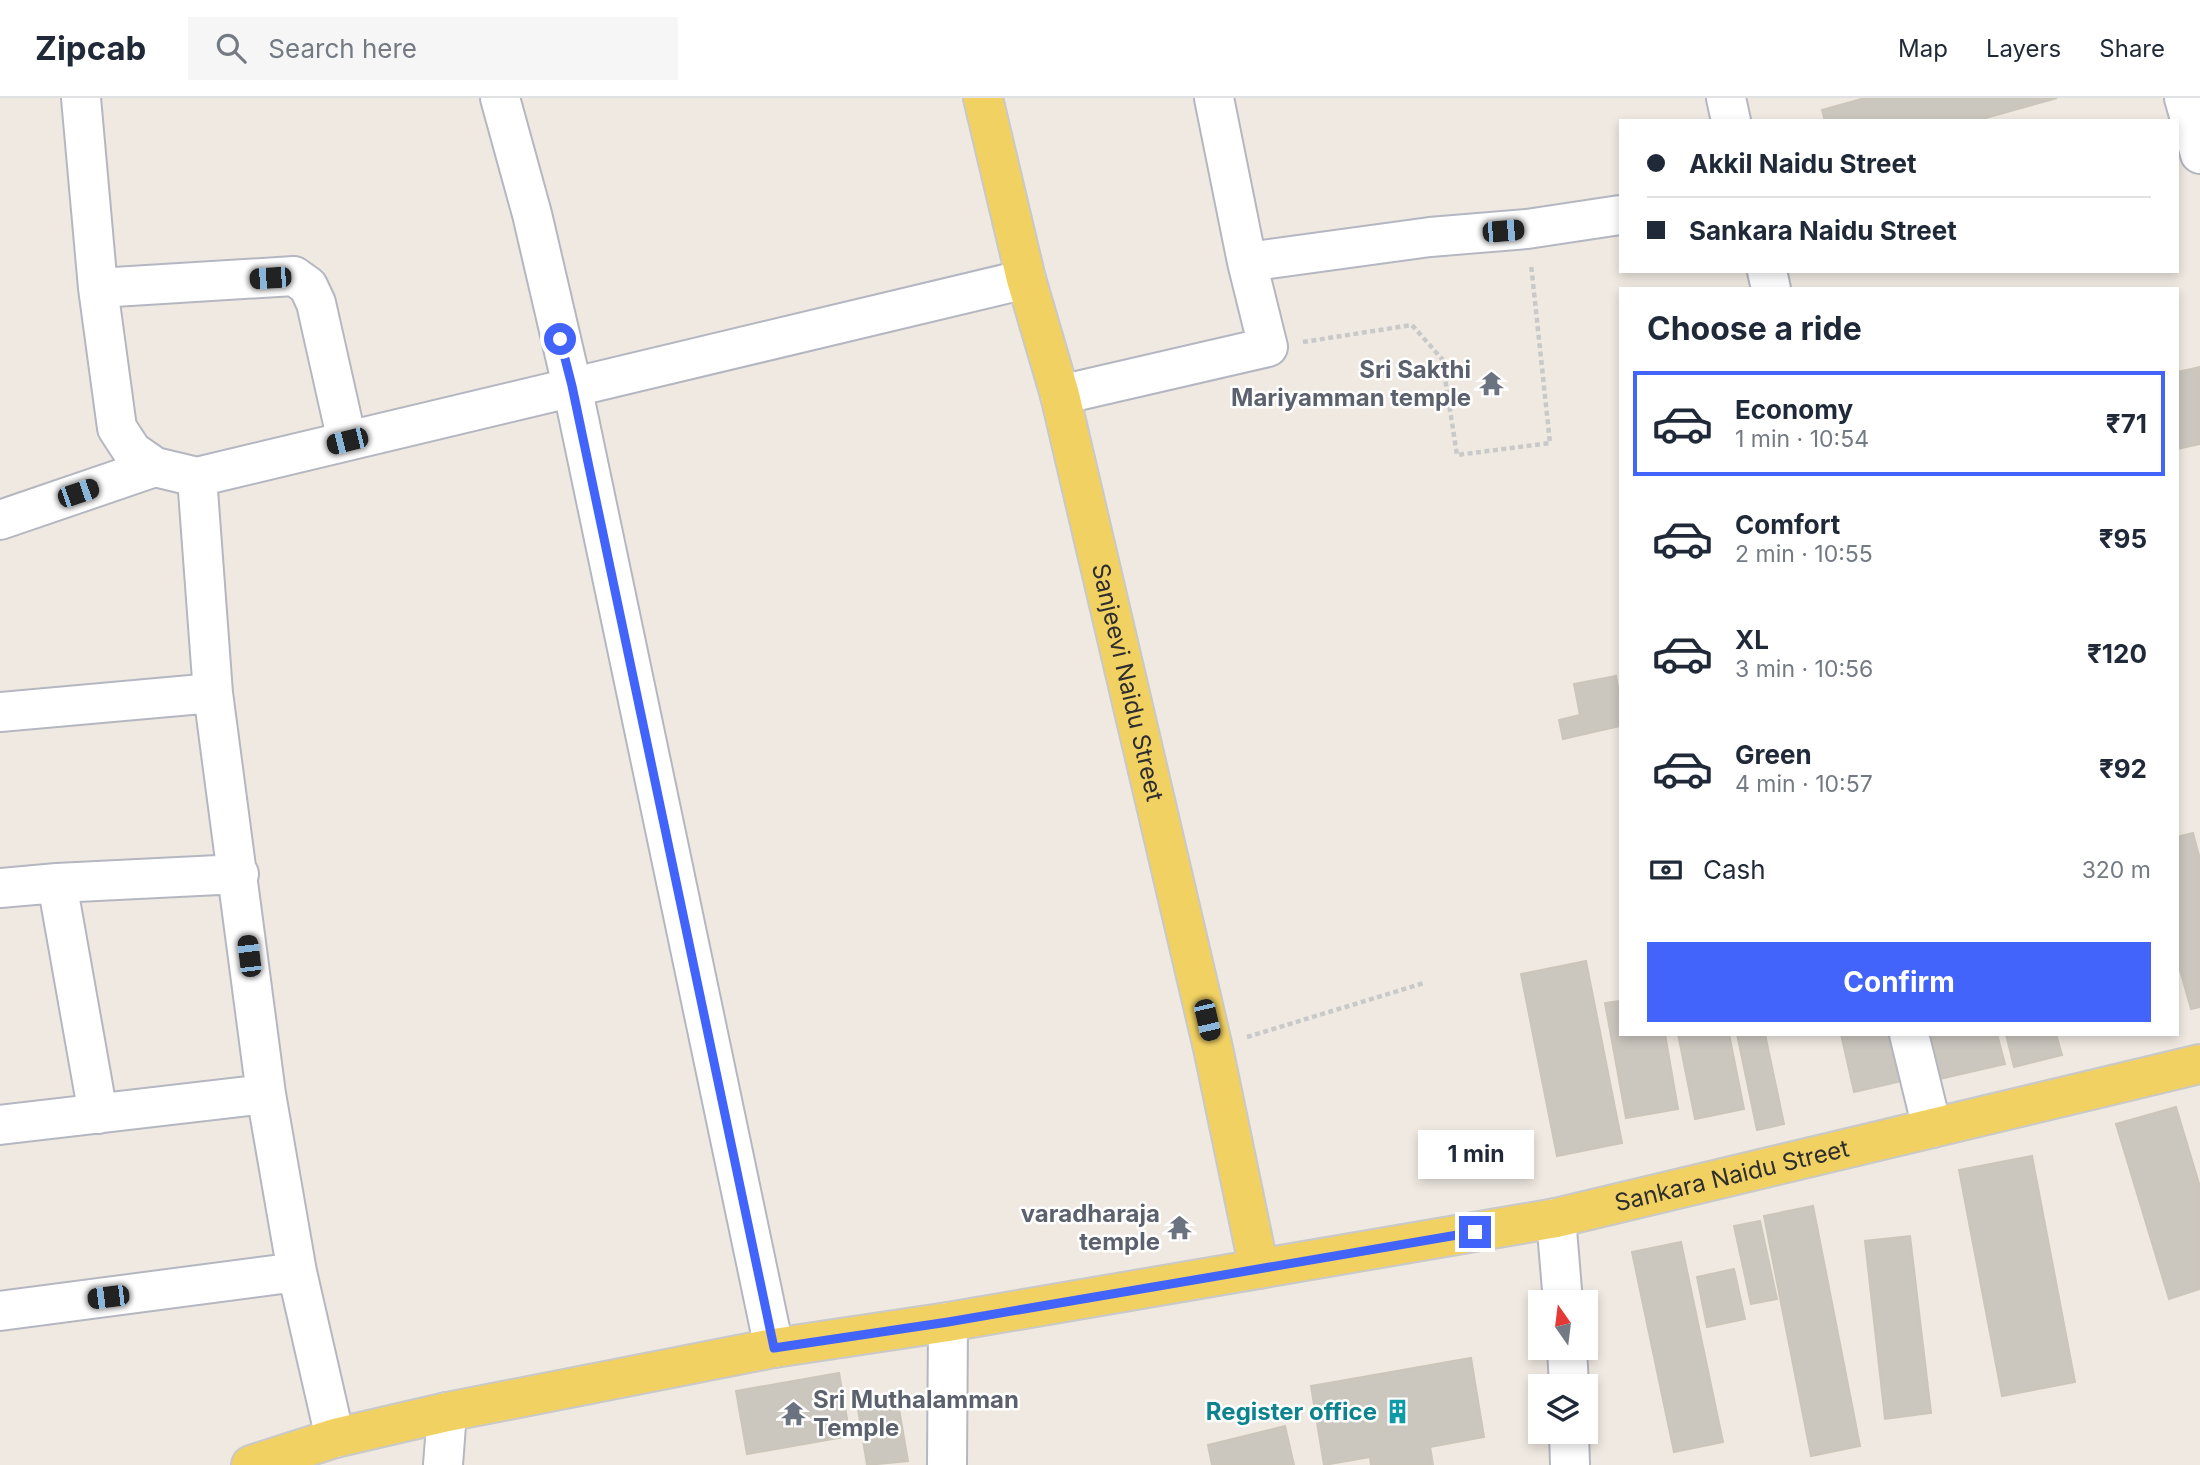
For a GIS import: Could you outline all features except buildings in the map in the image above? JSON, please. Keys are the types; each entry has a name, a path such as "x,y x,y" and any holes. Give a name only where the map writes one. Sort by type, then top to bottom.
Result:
{"main road":[{"name":"Sanjeevi Naidu Street","path":"983,98 1026,279 1060,395 1213,1048 1259,1269"},
{"name":"Sankara Naidu Street","path":"251,1465 335,1438 447,1412 774,1348 948,1322 1556,1218 2200,1064"}],"street":[{"path":"81,98 98,289 117,428 132,451 155,467 197,477 1026,279"},
{"path":"499,98 532,214 572,386 774,1348"},
{"path":"1060,395 1268,347 1247,262 1214,98"},
{"path":"1726,98 1731,119"},
{"path":"2184,98 2200,154"},
{"path":"1247,262 1430,237 1527,229 1619,215"},
{"path":"98,289 294,276 308,286 316,303 347,441"},
{"path":"0,520 155,467"},
{"path":"197,477 213,693 266,1094 297,1272 335,1438"},
{"path":"0,712 213,693"},
{"path":"0,888 239,874"},
{"path":"57,883 98,1114"},
{"path":"1909,1036 1931,1128"},
{"path":"0,1125 266,1094"},
{"path":"1556,1218 1562,1290"},
{"path":"0,1311 297,1272"},
{"path":"947,1465 948,1322"},
{"path":"443,1465 447,1412"},
{"path":"1569,1444 1570,1465"}],"path":[{"path":"1268,347 1412,325 1442,359 1457,455 1550,443 1527,229"},
{"path":"1213,1048 1424,983"}],"place":[{"name":"Sri Sakthi Mariyamman temple","path":"1491,384"},
{"name":"varadharaja temple","path":"1180,1228"},
{"name":"Register office","path":"1397,1412"},
{"name":"Sri Muthalamman Temple","path":"793,1414"}],"route":[{"path":"560,339 774,1348 948,1322 1475,1232"}]}
